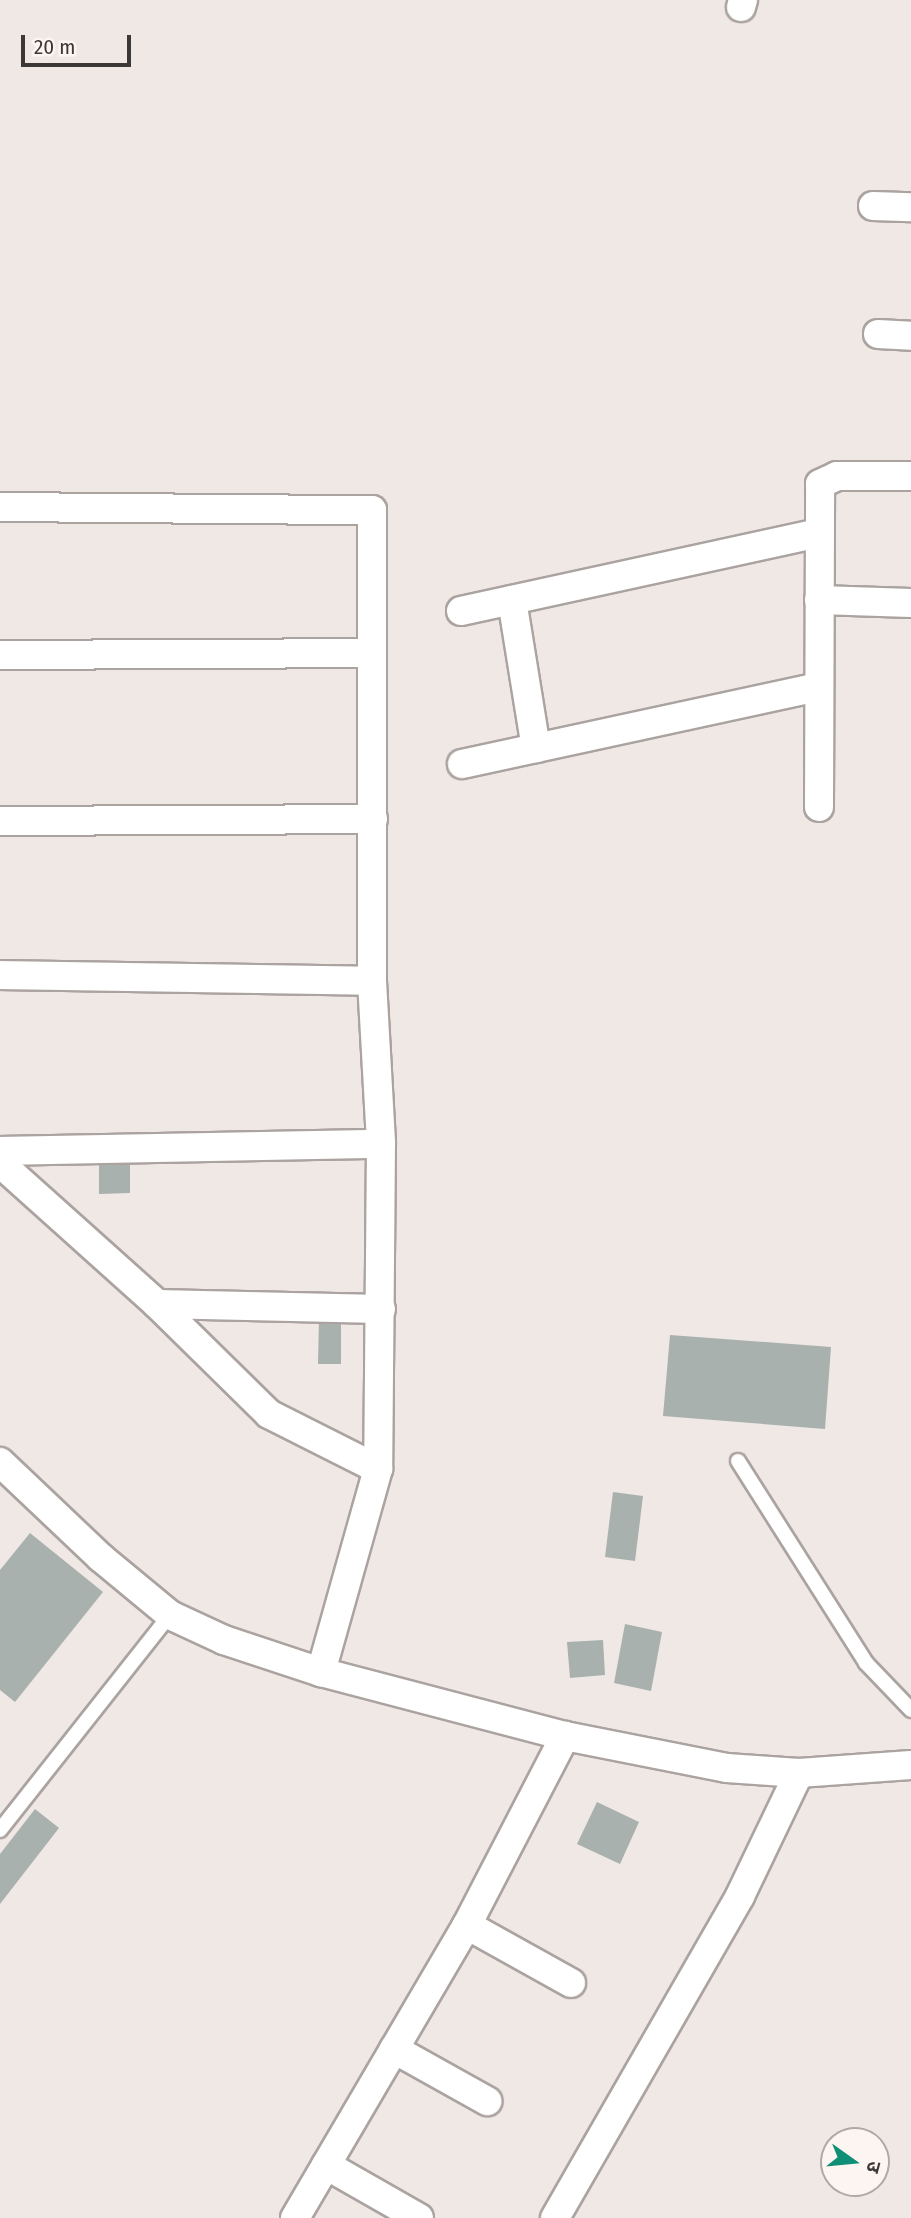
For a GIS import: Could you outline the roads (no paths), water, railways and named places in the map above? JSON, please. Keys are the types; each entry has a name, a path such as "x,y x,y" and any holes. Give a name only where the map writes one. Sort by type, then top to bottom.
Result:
{"street":[{"path":"873,206 911,207"},
{"path":"878,334 911,336"},
{"path":"819,807 820,484 837,476 911,476"},
{"path":"0,507 372,509 372,981 381,1144 378,1469 321,1672"},
{"path":"461,611 818,533"},
{"path":"512,600 536,748"},
{"path":"819,600 911,603"},
{"path":"0,654 372,653"},
{"path":"462,764 819,687"},
{"path":"0,821 373,819"},
{"path":"0,975 372,981"},
{"path":"0,1151 381,1144"},
{"path":"0,1163 157,1304 269,1414 378,1469"},
{"path":"157,1304 381,1309"},
{"path":"0,1462 100,1558 170,1615 224,1640 321,1672 565,1735 727,1768 799,1773 911,1765"},
{"path":"295,2218 467,1925 565,1735"},
{"path":"555,2218 740,1896 799,1773"},
{"path":"467,1925 571,1983"},
{"path":"394,2049 487,2101"},
{"path":"326,2165 419,2218"}],"lane":[{"path":"738,1461 866,1662 911,1710"},
{"path":"0,1830 170,1615"}]}
